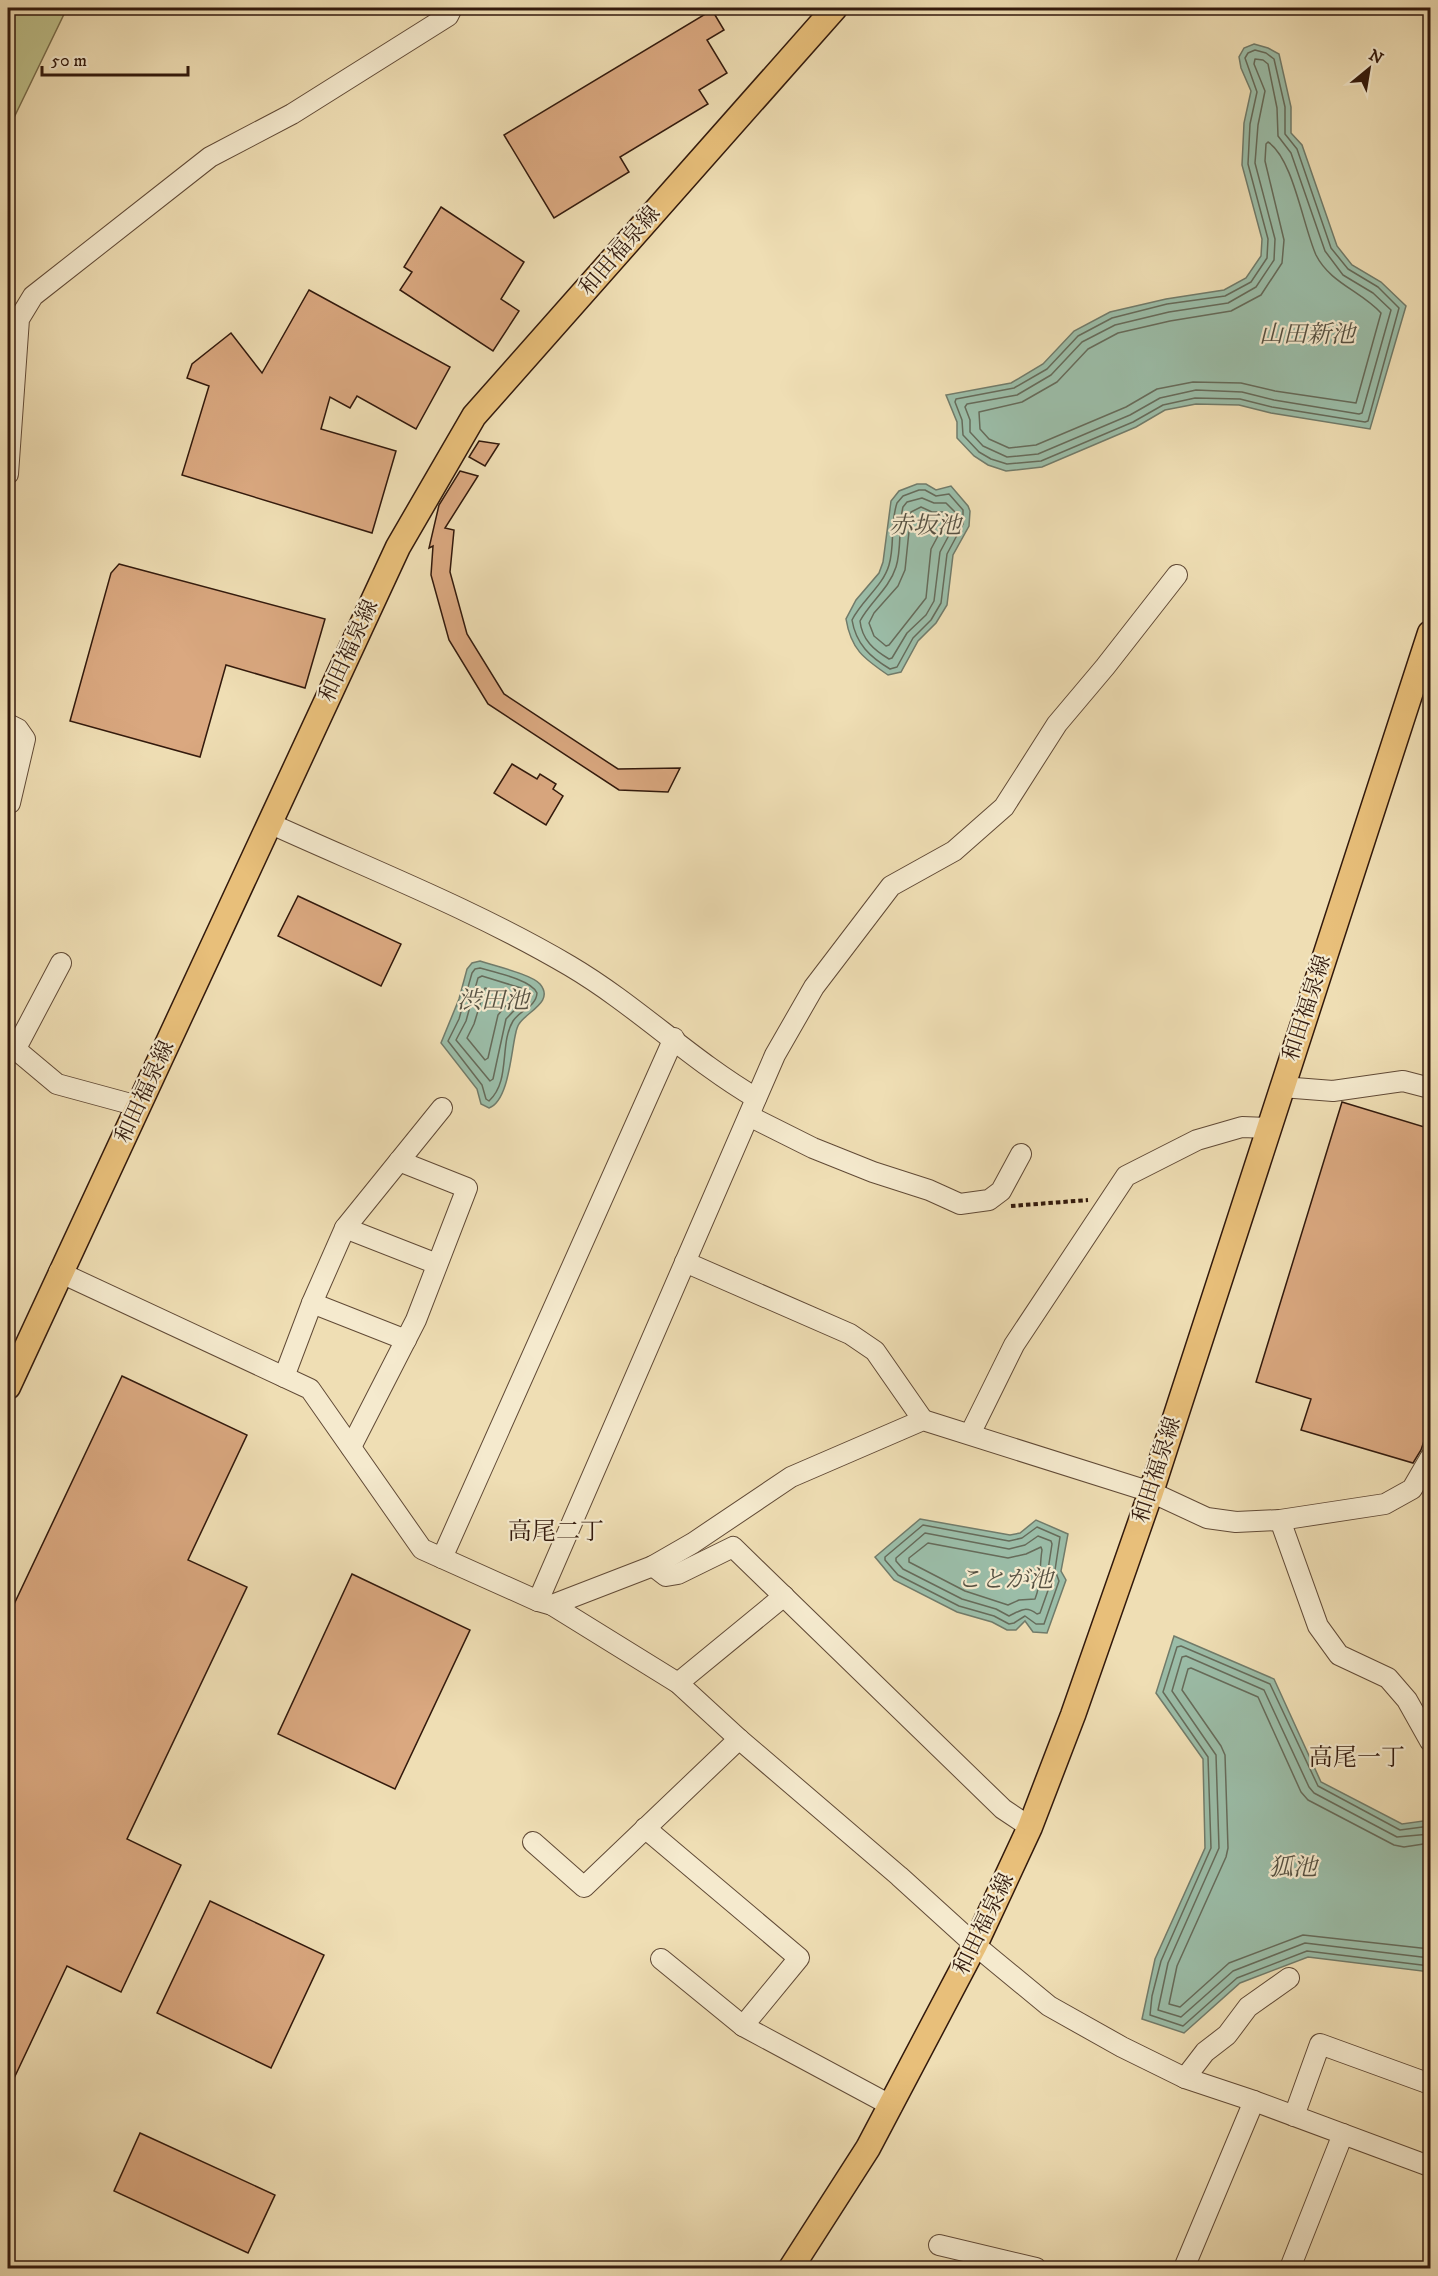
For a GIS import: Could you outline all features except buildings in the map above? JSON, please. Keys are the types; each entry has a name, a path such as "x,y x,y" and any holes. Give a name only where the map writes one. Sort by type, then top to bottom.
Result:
{"main road":[{"name":"和田福泉線","path":"8,1387 59,1272 398,547 474,417 835,8"},
{"name":"和田福泉線","path":"791,2268 868,2148 892,2106 975,1945 1030,1827 1073,1715 1151,1492 1431,633"}],"street":[{"path":"8,474 19,319 33,296 210,157 292,114 448,16 452,8"},
{"path":"545,1603 685,1262 775,1055 814,987 891,886 954,851 1004,807 1057,724 1177,575"},
{"path":"8,724 18,729 25,739 8,804"},
{"path":"269,823 484,920 571,966 674,1038 737,1087 753,1107 813,1148 873,1172 929,1190 960,1204 989,1200 1001,1191 1021,1154"},
{"path":"61,963 11,1047 57,1084 138,1106"},
{"path":"442,1558 674,1038"},
{"path":"1282,1087 1334,1091 1403,1081 1431,1088"},
{"path":"284,1377 312,1303 345,1228 442,1108"},
{"path":"970,1434 1014,1345 1126,1176 1197,1140 1242,1127 1268,1128"},
{"path":"351,1447 416,1320 467,1188 399,1161"},
{"path":"345,1228 437,1264"},
{"path":"685,1262 850,1334 875,1351 923,1420 1151,1492 1207,1518 1236,1522 1280,1520 1385,1504 1412,1489 1431,1458"},
{"path":"59,1272 310,1389 422,1549 545,1603 678,1683 975,1945 1049,2006 1185,2079 1254,2101 1343,2134 1430,2170"},
{"path":"312,1303 406,1340"},
{"path":"545,1603 653,1566 693,1543 791,1478 923,1420"},
{"path":"1280,1520 1318,1626 1339,1655 1388,1678 1407,1700 1427,1738 1431,1741"},
{"path":"653,1566 666,1576 678,1574 733,1547 1003,1809 1030,1827"},
{"path":"678,1683 784,1596"},
{"path":"533,1842 584,1887 739,1738"},
{"path":"645,1828 800,1958 743,2026"},
{"path":"661,1959 743,2026 892,2106"},
{"path":"1185,2079 1205,2052 1227,2035 1248,2007 1288,1978"},
{"path":"1294,2116 1320,2044 1431,2084"},
{"path":"1165,2268 1185,2266 1254,2101"},
{"path":"1290,2268 1343,2134"},
{"path":"939,2245 1036,2268"}],"path":[{"path":"1009,1206 1112,1197"}],"green space":[{"path":"8,8 67,8 8,130"}],"water":[{"name":"山田新池","path":"1254,44 1279,54 1291,107 1291,133 1302,145 1337,246 1352,265 1381,282 1406,306 1370,429 1271,413 1239,405 1196,404 1165,410 1136,427 1042,467 1006,471 988,465 974,456 957,438 957,422 946,395 1011,383 1043,364 1074,331 1110,312 1166,299 1224,290 1246,278 1261,256 1262,239 1242,165 1244,123 1251,91 1239,57 1244,48"},
{"name":"赤坂池","path":"917,484 926,484 936,490 951,486 968,506 969,526 953,555 947,605 936,623 918,641 901,672 888,675 860,652 851,638 846,619 856,600 879,573 883,562 891,501 899,491"},
{"name":"渋田池","path":"480,961 529,977 540,984 544,990 542,1001 518,1026 505,1086 496,1104 489,1108 481,1104 477,1089 441,1043 459,999 467,969 472,963"},
{"name":"ことが池","path":"920,1519 1010,1535 1020,1533 1036,1520 1068,1534 1061,1571 1066,1580 1047,1633 1033,1632 1025,1621 1016,1630 1007,1630 992,1622 957,1612 894,1580 875,1557"},
{"name":"狐池","path":"1174,1636 1274,1679 1321,1782 1402,1824 1430,1820 1430,1972 1308,1957 1240,1983 1184,2033 1142,2019 1155,1959 1205,1848 1203,1759 1156,1693"}],"district":[{"name":"高尾二丁","path":"556,1532"},
{"name":"高尾一丁","path":"1357,1758"}]}
